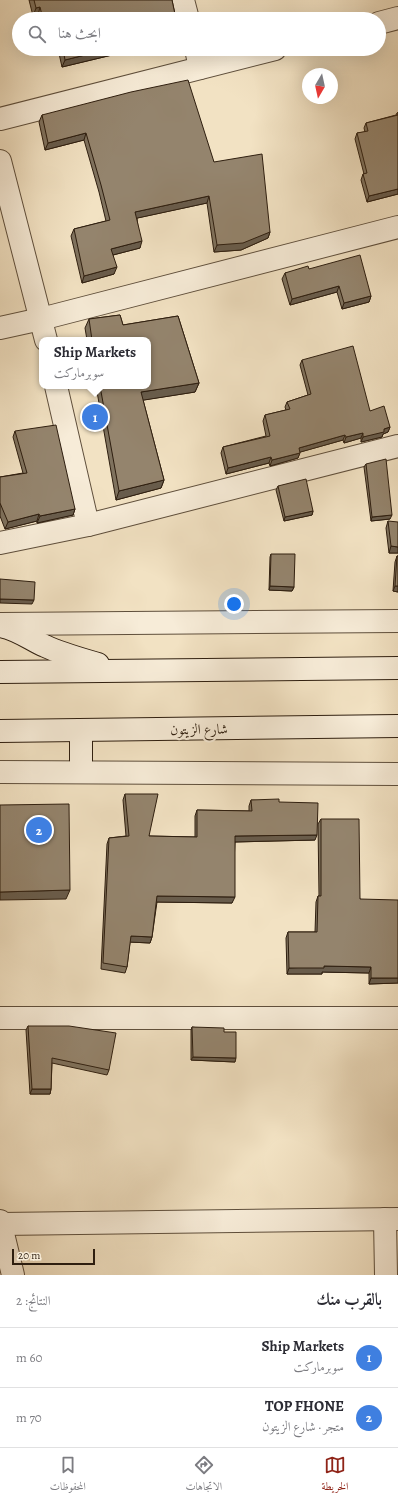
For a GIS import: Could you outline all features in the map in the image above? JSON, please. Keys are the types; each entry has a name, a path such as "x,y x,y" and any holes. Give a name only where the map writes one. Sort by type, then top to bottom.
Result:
{"street":[{"path":"183,0 186,12"},
{"path":"386,21 398,18"},
{"path":"0,119 198,58 215,56"},
{"path":"0,161 44,330"},
{"path":"0,328 44,330 398,227"},
{"path":"57,389 88,525"},
{"path":"0,543 88,525 398,446"},
{"path":"0,625 398,621"},
{"path":"0,625 45,646 72,656 101,665 135,671"},
{"path":"0,672 398,668"},
{"name":"شارع الزيتون","path":"0,731 398,726"},
{"path":"81,730 81,772"},
{"path":"0,772 398,774"},
{"path":"0,1018 398,1018"},
{"path":"13,1275 0,1223 392,1219 386,1275"}],"building":[{"path":"34,0 172,0 175,12 41,12 40,7 36,8"},
{"path":"64,56 81,56 65,60"},
{"path":"188,80 214,162 262,154 270,232 243,243 217,245 209,196 135,212 142,241 111,249 117,267 84,276 74,229 110,220 101,185 86,133 48,143 42,115 131,92"},
{"path":"398,115 398,189 369,196 363,174 367,173 357,133 368,131 366,123"},
{"path":"360,255 371,296 344,303 339,286 292,299 285,273 308,266 309,269"},
{"path":"120,315 123,325 178,316 199,383 141,392 164,480 119,491 101,389 151,389 151,337 92,337 89,319"},
{"path":"353,346 370,411 384,406 390,427 384,429 384,432 363,437 363,433 346,437 345,435 299,448 300,453 272,460 271,457 228,468 223,447 270,436 265,415 290,409 287,402 311,394 302,360"},
{"path":"56,425 75,509 40,516 39,514 8,522 0,503 0,477 27,473 15,431"},
{"path":"386,459 392,515 372,517 366,464"},
{"path":"306,479 313,511 285,517 278,486"},
{"path":"388,521 398,522 398,547 391,546"},
{"path":"271,554 295,554 294,587 270,586"},
{"path":"397,556 398,586 395,586"},
{"path":"0,579 35,582 34,600 0,599"},
{"path":"125,794 158,794 149,836 197,837 197,810 252,811 251,800 279,799 279,802 318,803 317,835 235,836 235,897 157,896 152,937 131,936 127,967 103,963 109,838 129,836"},
{"path":"69,804 70,890 0,892 0,805"},
{"path":"321,819 359,819 360,899 398,900 398,978 371,978 371,967 324,966 324,968 289,968 288,932 317,932 318,896 321,896"},
{"path":"28,1026 69,1026 116,1033 109,1070 52,1058 51,1089 32,1089"},
{"path":"192,1027 224,1028 224,1032 236,1032 236,1058 193,1057"}],"place":[{"name":"Ship Markets","path":"95,417"},
{"name":"TOP FHONE","path":"39,830"}]}
